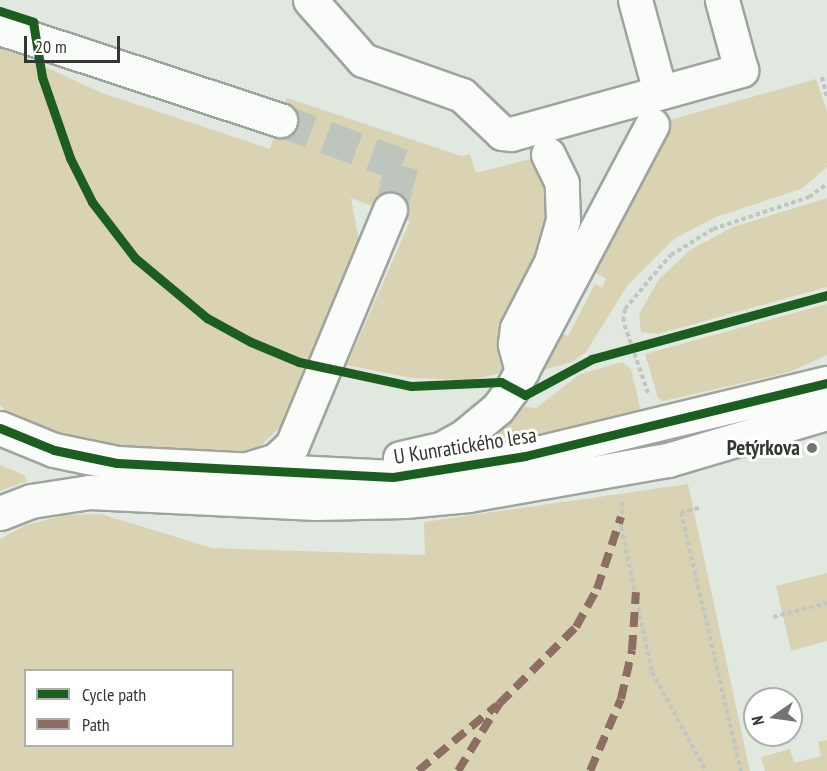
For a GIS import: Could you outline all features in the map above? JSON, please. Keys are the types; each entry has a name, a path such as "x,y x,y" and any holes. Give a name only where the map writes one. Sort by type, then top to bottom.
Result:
{"street":[{"path":"310,0 363,60 462,95 502,133 511,134 741,70 722,0"},
{"path":"635,0 660,92"},
{"path":"0,28 280,120"},
{"path":"239,471 396,459 441,449 498,408 533,378 652,124"},
{"path":"533,378 515,344 517,328 551,262 563,220 562,183 548,154"},
{"path":"239,471 276,460 292,445 390,210"},
{"name":"U Kunratického lesa","path":"0,428 54,450 89,459 156,468 355,476 426,474 525,456 827,383"},
{"path":"0,513 31,501 89,492 316,503 405,501 468,495 668,460 827,413"}],"path":[{"path":"42,76 69,158 92,202 135,258 207,318 251,342 299,362 349,375 411,386 482,384"},
{"path":"822,77 827,98"},
{"path":"632,348 623,321 625,309 671,255 713,229 809,197 827,184"},
{"path":"533,378 592,359 827,295"},
{"path":"626,494 621,527 652,672 706,771"},
{"path":"699,508 681,512 741,771"},
{"path":"773,617 827,603"}],"shaded area":[{"path":"0,46 102,93 270,149 287,98 461,156 470,154 476,173 534,158 557,209 509,371 471,380 412,378 347,365 410,221 351,198 359,241 297,401 278,429 254,452 221,458 87,444 45,432 6,411 0,405"},
{"path":"816,79 827,111 827,167 801,189 716,217 674,239 627,286 586,352 572,362 540,371 563,334 568,336 595,284 602,288 606,279 596,273 663,122"},
{"path":"827,198 827,287 658,334 641,332 639,314 659,279 690,250 733,227"},
{"path":"827,304 827,355 790,372 663,401 658,398 645,354"},
{"path":"622,362 631,369 642,416 464,454 517,406 536,408 580,374"},
{"path":"0,465 24,475 27,481 0,491"},
{"path":"688,484 750,771 0,771 0,539 26,525 65,515 101,514 212,548 425,555 424,522"},
{"path":"827,573 827,641 791,651 776,586"},
{"path":"827,740 827,771 765,771 761,757 790,749 794,763 821,756 818,742"}],"tunnel":[{"path":"280,120 402,165 390,210"}],"marked path":[{"path":"458,771 499,704 576,627 597,589 621,517"},
{"path":"590,771 621,699 632,650 636,592"},
{"path":"418,771 496,706"}],"cycle path":[{"path":"0,11 33,22 42,77 70,158 92,202 135,258 207,318 251,342 299,362 411,386 501,382 525,395 592,359 827,295"},
{"path":"0,428 54,450 117,463 393,477 525,456 827,383"}],"place":[{"name":"Petýrkova","path":"812,448"}]}
